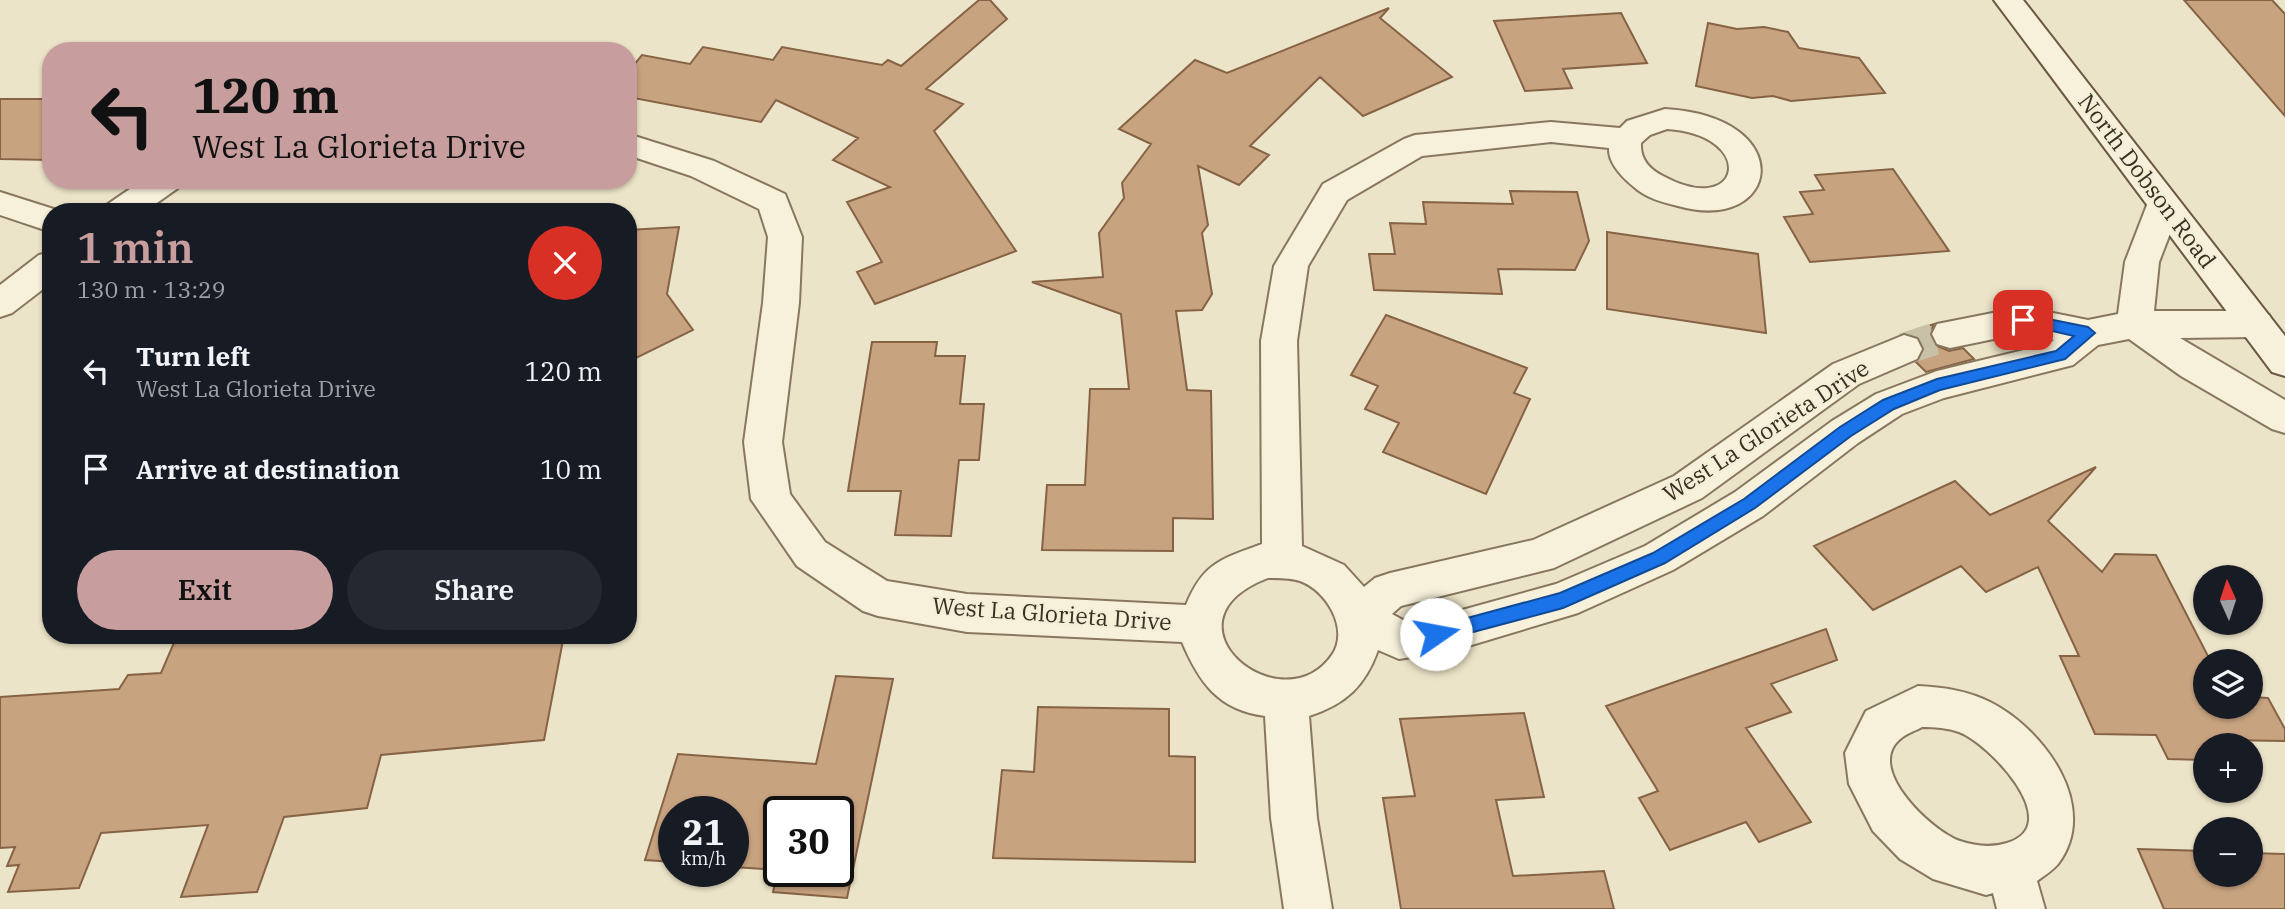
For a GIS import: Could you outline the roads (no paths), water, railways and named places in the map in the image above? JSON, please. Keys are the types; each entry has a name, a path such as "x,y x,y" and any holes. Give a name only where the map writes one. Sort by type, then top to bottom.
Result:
{"street":[{"name":"North Dobson Road","path":"2008,0 2285,362"},
{"path":"1282,561 1279,341 1291,266 1335,192 1415,146 1550,132 1626,139"},
{"name":"West La Glorieta Drive","path":"637,146 672,156 733,179 773,202 785,237 781,303 763,442 771,499 811,554 878,598 967,613 1202,624"},
{"path":"133,203 154,189"},
{"path":"0,203 42,217"},
{"path":"2164,205 2142,262 2135,325 2194,366 2285,418"},
{"path":"0,304 42,271"},
{"name":"West La Glorieta Drive","path":"1950,334 2023,320 2088,333 2135,325 2256,324"},
{"name":"West La Glorieta Drive","path":"1357,616 1399,640 1455,631 1563,600 1670,551 1749,503 1845,432 1889,404 1937,385 2060,355 2088,333"},
{"name":"West La Glorieta Drive","path":"1357,616 1390,591 1539,556 1688,487 1846,374 1904,349"},
{"name":"West La Glorieta Drive","path":"1267,560 1316,569 1337,583 1352,603 1357,616 1360,626 1358,650 1347,671 1328,689 1303,698 1275,699 1249,693 1227,679 1211,660 1202,638 1201,615 1209,594 1223,577 1243,565 1267,560"},
{"path":"1286,699 1294,818 1308,909"}],"tunnel":[{"path":"1904,349 1950,334"}]}
